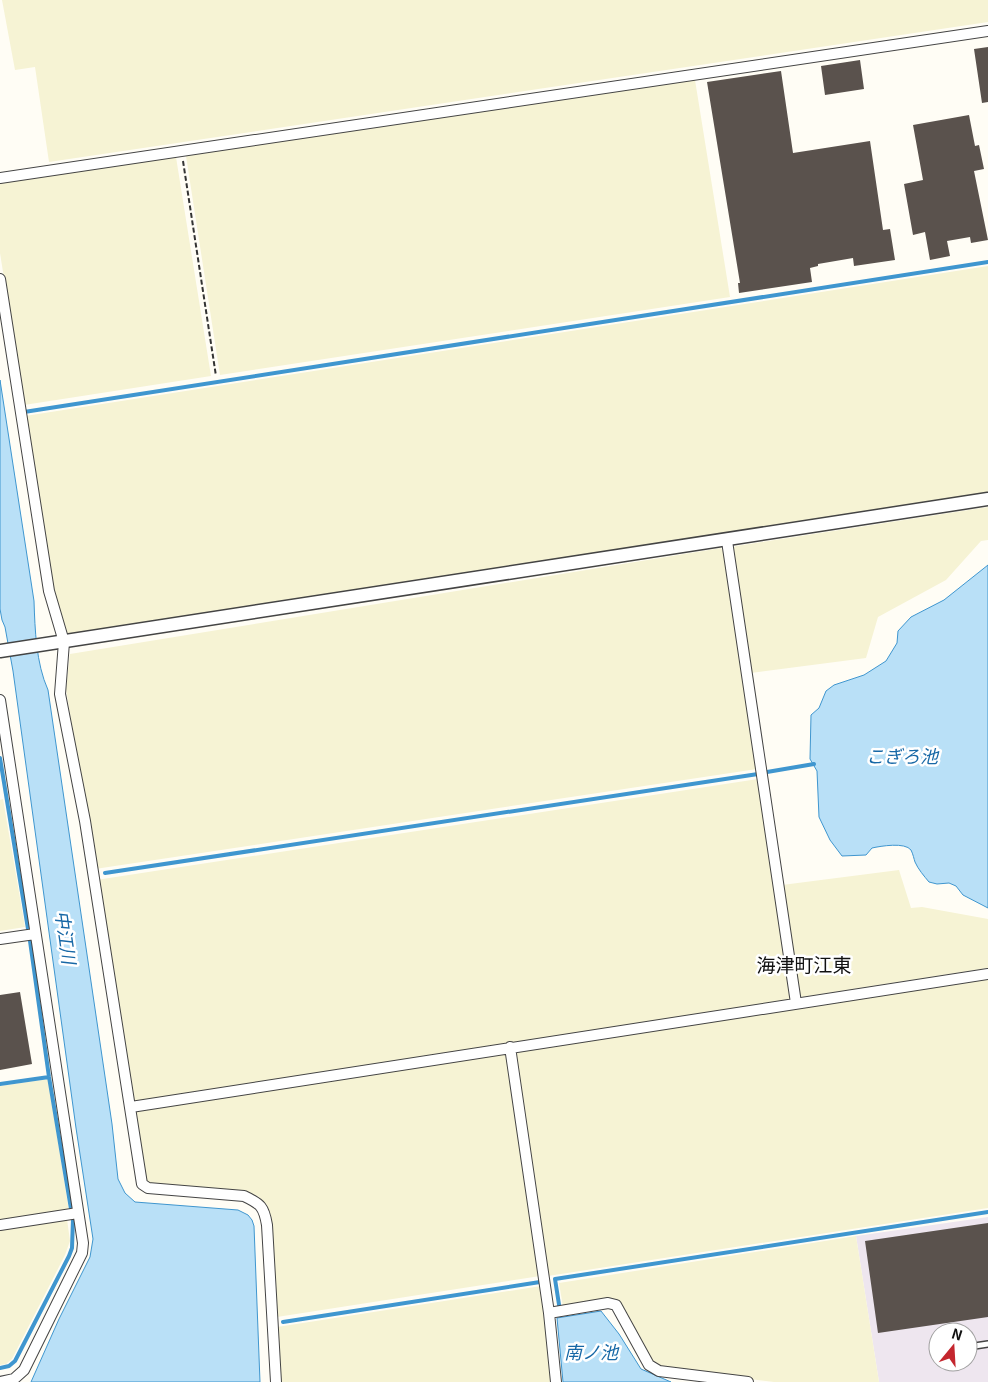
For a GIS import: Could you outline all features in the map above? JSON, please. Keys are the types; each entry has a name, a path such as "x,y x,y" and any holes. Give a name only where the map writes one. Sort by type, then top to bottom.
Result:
{"street":[{"path":"0,178 988,31"},
{"path":"0,279 58,643 60,694 85,821 142,1184 148,1188 244,1196 257,1202 265,1211 276,1382"},
{"path":"0,651 988,500"},
{"path":"727,541 796,1003"},
{"path":"0,700 83,1243 82,1253 24,1370 14,1379 0,1382"},
{"path":"0,939 36,934"},
{"path":"130,1107 988,974"},
{"path":"510,1047 555,1312 556,1382"},
{"path":"0,1225 78,1213"},
{"path":"555,1312 608,1303 616,1304 649,1365 659,1372 748,1382"}],"path":[{"path":"181,152 216,376"}],"shaded area":[{"path":"2,0 988,0 988,22 49,162 35,67 15,70"},
{"path":"695,80 730,297 220,375 186,156"},
{"path":"176,157 211,376 24,405 0,253 0,183"},
{"path":"988,266 988,494 70,634 63,631 51,591 25,416"},
{"path":"988,507 988,540 981,541 946,580 878,617 866,658 751,673 732,548"},
{"path":"721,548 725,555 757,769 95,869 66,689 70,654"},
{"path":"758,779 791,997 789,1000 132,1102 96,880"},
{"path":"3,799 25,927 0,931 0,800"},
{"path":"899,870 911,908 922,907 988,919 988,968 802,997 798,995 782,885"},
{"path":"988,979 988,1208 548,1276 514,1058 521,1049"},
{"path":"505,1054 508,1057 540,1276 277,1317 271,1216 267,1205 258,1196 245,1193 143,1183 134,1111"},
{"path":"48,1079 69,1211 0,1221 0,1086"},
{"path":"988,1217 988,1382 879,1382 856,1236"},
{"path":"67,1219 70,1241 65,1255 12,1359 6,1364 0,1365 0,1229"},
{"path":"856,1236 879,1382 774,1382 664,1369 654,1366 618,1304 563,1307 559,1283"},
{"path":"541,1286 551,1382 280,1382 277,1327"}],"water":[{"name":"中江川","path":"0,380 34,601 37,646 41,669 48,690 112,1124 118,1179 125,1193 135,1202 238,1210 248,1215 252,1220 254,1226 260,1382 31,1382 59,1319 90,1257 93,1239 13,671 0,609"},
{"name":"こぎろ池","path":"988,565 988,908 963,895 956,886 949,883 937,884 929,882 915,862 911,850 904,846 881,846 872,848 866,855 842,856 830,840 819,817 817,771 810,759 811,715 819,708 826,691 834,685 864,675 886,661 897,643 898,631 911,617 944,600"},
{"name":"南ノ池","path":"601,1311 619,1334 641,1369 671,1382 563,1382 557,1318"}],"building":[{"path":"988,47 988,102 982,103 974,49"},
{"path":"860,60 864,89 825,95 821,66"},
{"path":"781,71 793,153 870,141 883,230 890,229 895,260 854,266 853,258 818,264 818,266 810,268 812,282 739,293 738,283 740,283 707,82"},
{"path":"969,115 975,146 979,145 984,169 974,171 988,240 971,243 970,237 947,241 950,256 930,260 925,232 913,235 904,184 923,180 913,125"},
{"path":"20,992 32,1064 0,1070 0,995"},
{"path":"988,1223 988,1317 954,1322 928,1322 928,1326 878,1333 865,1241"}],"waterway":[{"path":"24,412 988,262"},
{"path":"0,758 28,929"},
{"path":"767,772 814,764"},
{"path":"105,873 758,774"},
{"path":"30,941 49,1077 71,1209"},
{"path":"0,1084 49,1077"},
{"path":"560,1311 555,1279 988,1212"},
{"path":"0,1368 9,1366 15,1361 69,1256 72,1248 73,1219"},
{"path":"283,1322 540,1282"}],"district":[{"name":"海津町江東","path":"804,963"}]}
